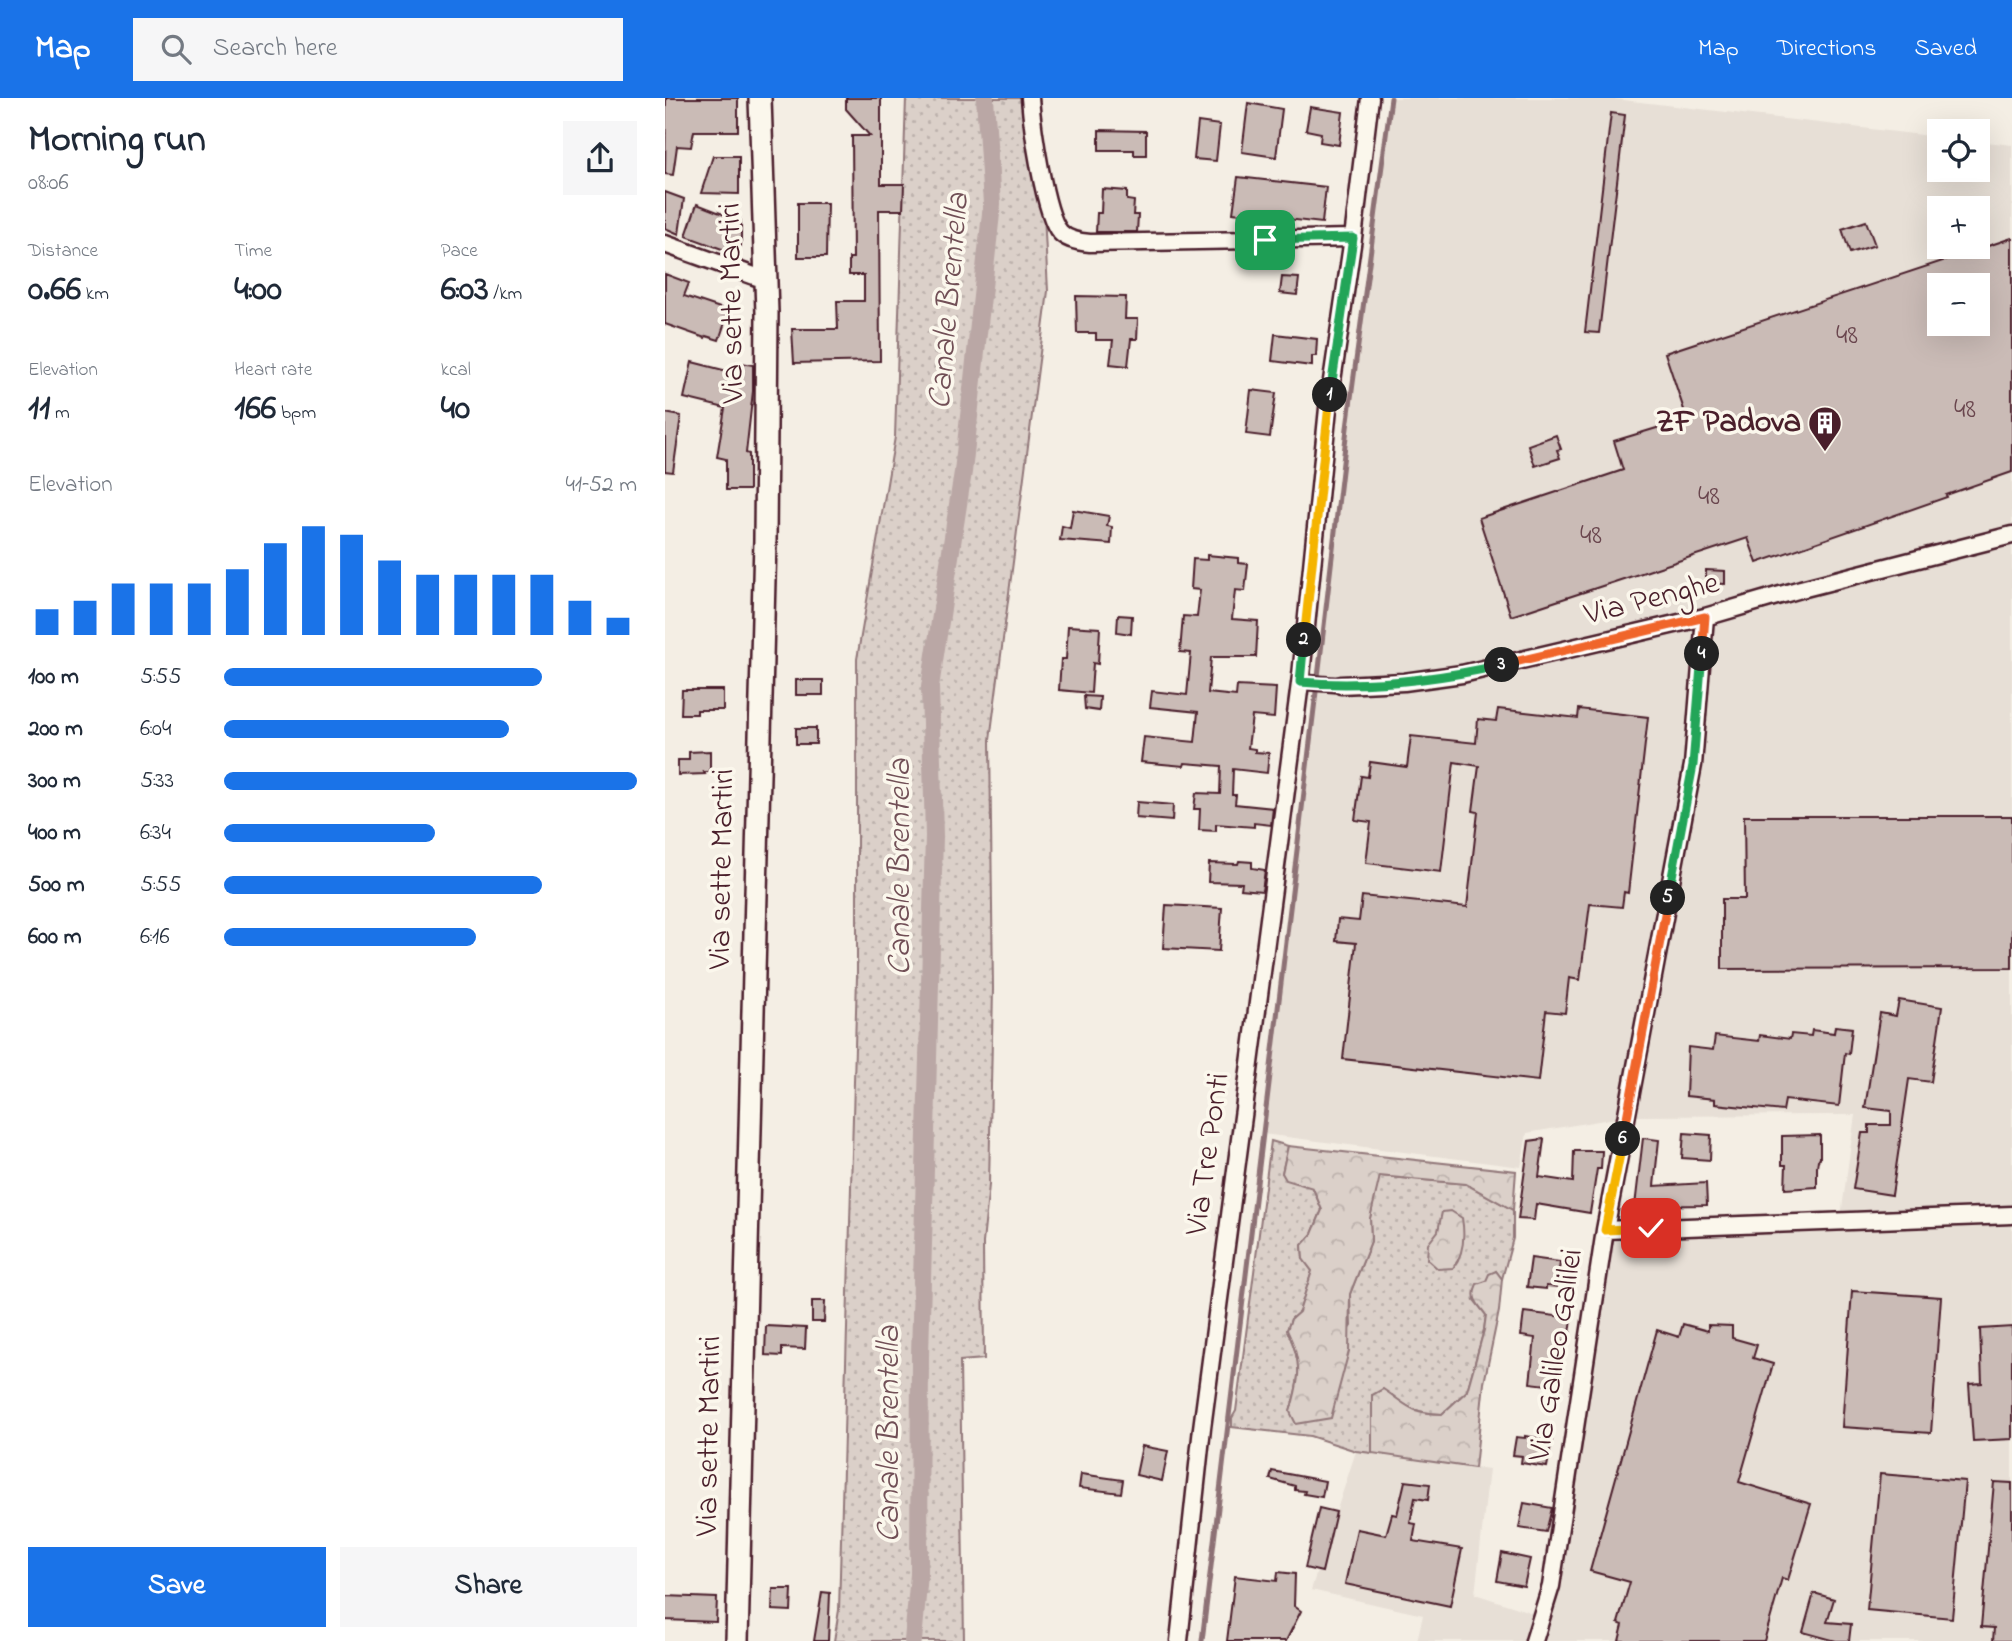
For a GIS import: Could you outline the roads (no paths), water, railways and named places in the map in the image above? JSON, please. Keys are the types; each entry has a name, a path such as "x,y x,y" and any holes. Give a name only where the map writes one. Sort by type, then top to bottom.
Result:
{"main road":[{"name":"Via sette Martiri","path":"737,1641 765,540 767,277 760,98"}],"street":[{"path":"1030,98 1033,136 1052,220 1061,233 1074,241 1090,243 1353,238"},
{"name":"Via Tre Ponti","path":"1179,1641 1202,1428 1300,679 1328,408 1370,98"},
{"path":"665,244 757,277 767,277"},
{"name":"Via Penghe","path":"1300,679 1341,685 1404,682 1462,674 1705,617 1801,589 2012,535"},
{"path":"1605,1230 1693,765 1705,617"},
{"name":"Via Galileo Galilei","path":"1534,1641 1551,1586 1605,1230 2012,1215"}],"waterway":[{"name":"Canale Brentella","path":"913,1641 919,1574 920,1355 934,836 930,687 963,472 992,204 985,98"},
{"path":"1318,677 1347,428 1391,98"},
{"path":"1202,1641 1316,692"}],"place":[{"name":"ZF Padova","path":"1825,453"}]}
